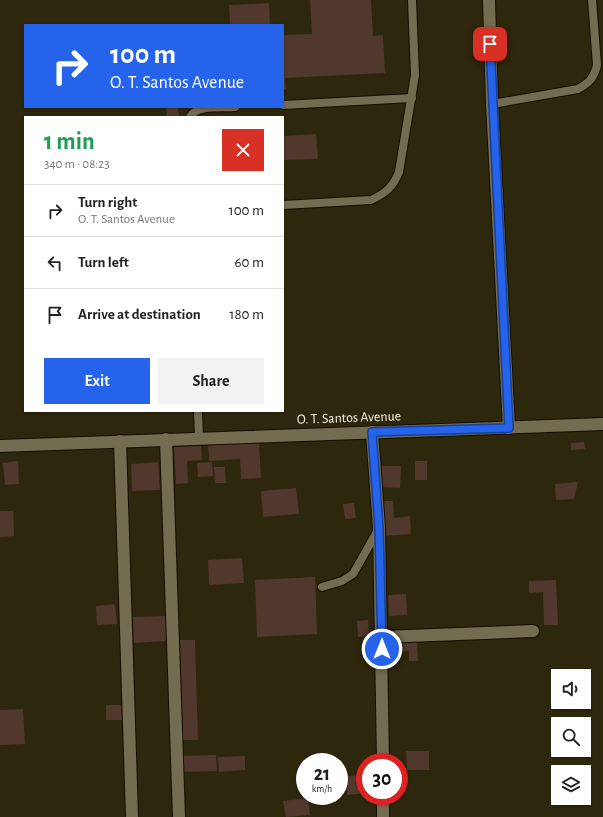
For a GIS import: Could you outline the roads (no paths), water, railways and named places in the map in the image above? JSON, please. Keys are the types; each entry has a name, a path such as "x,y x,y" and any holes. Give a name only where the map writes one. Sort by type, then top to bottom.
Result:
{"street":[{"path":"489,0 492,104 509,428"},
{"name":"O. T. Santos Avenue","path":"0,446 603,424"},
{"path":"372,432 379,528 383,753"},
{"path":"166,439 179,817"},
{"path":"120,441 132,817"},
{"path":"382,637 533,631"},
{"path":"383,805 384,817"}],"lane":[{"path":"284,205 371,200 384,194 394,185 400,172 412,98 415,62 412,0"},
{"path":"492,104 578,89 588,83 594,75 597,65 592,0"},
{"path":"284,105 412,98"},
{"path":"190,116 191,114 202,109 218,108"},
{"path":"198,412 200,438"},
{"path":"322,587 342,581 353,574 379,528"}]}
